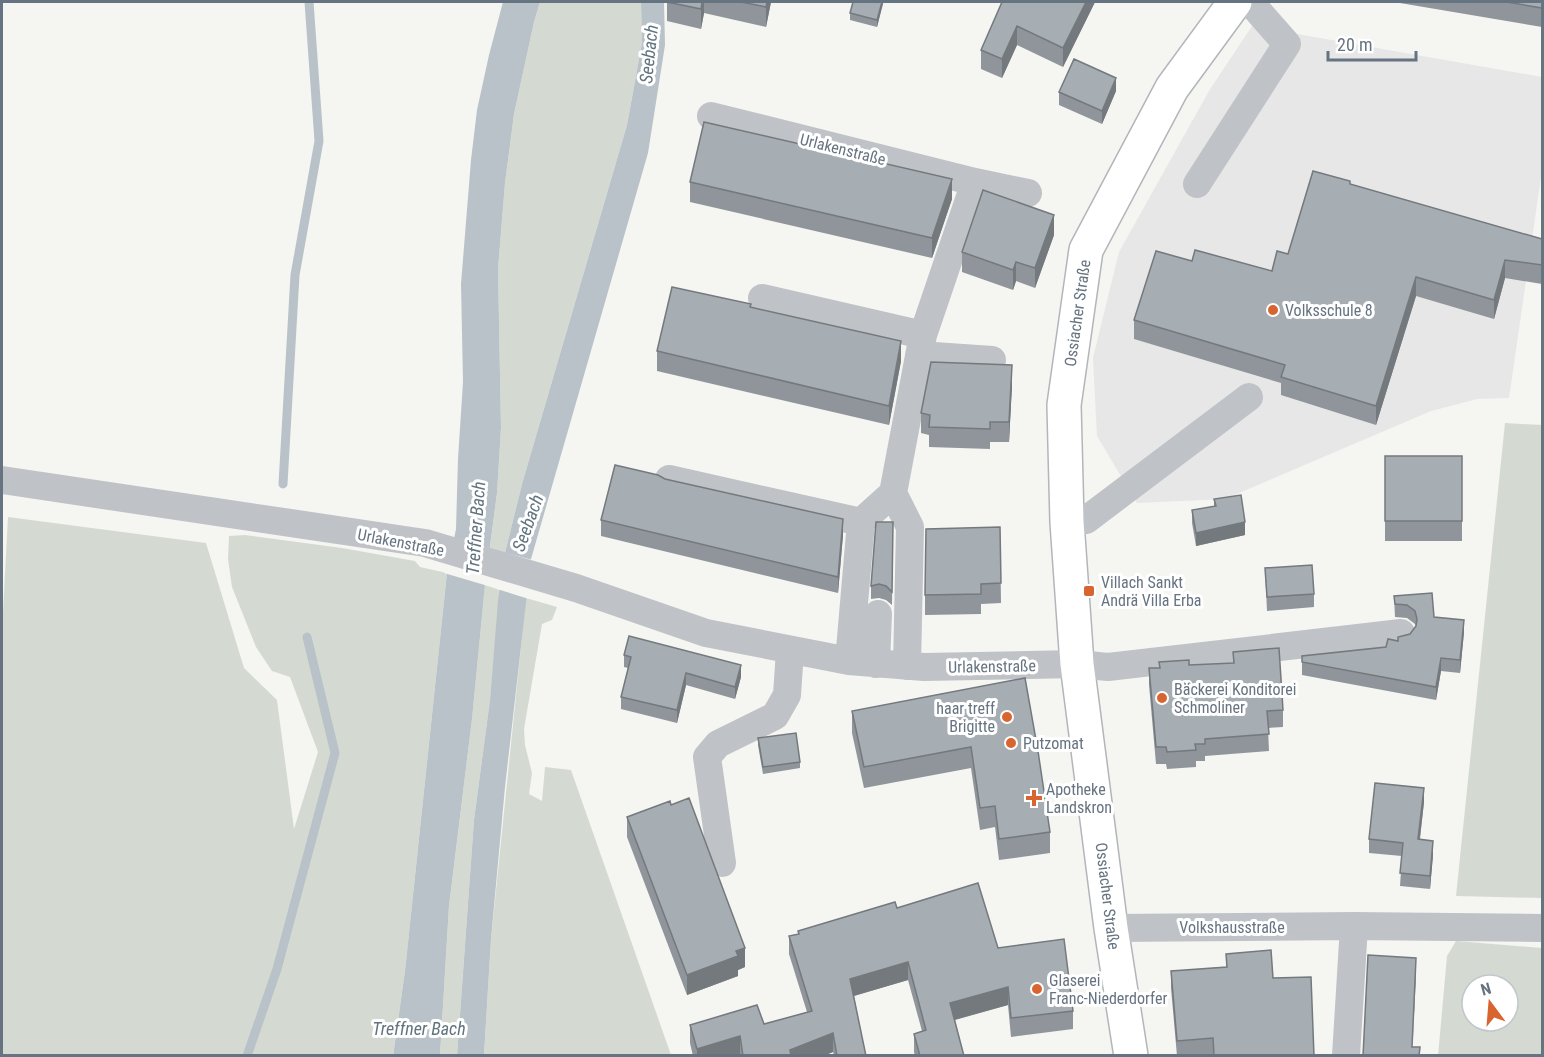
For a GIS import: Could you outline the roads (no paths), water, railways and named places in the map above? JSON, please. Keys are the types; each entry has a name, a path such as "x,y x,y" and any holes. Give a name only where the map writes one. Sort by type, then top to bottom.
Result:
{"main road":[{"name":"Ossiacher Straße","path":"1131,1056 1111,928 1077,664 1067,522 1064,405 1086,249 1172,88 1235,2"}],"street":[{"path":"1197,184 1287,44 1250,2"},
{"name":"Urlakenstraße","path":"711,116 975,182 1028,193"},
{"path":"862,662 861,522 893,493 921,345 975,182"},
{"path":"762,298 921,345 992,360"},
{"path":"1067,522 1086,520 1249,397"},
{"path":"669,479 861,522"},
{"name":"Urlakenstraße","path":"2,480 425,543 567,586 706,633 790,650 862,662 907,666 1077,664"},
{"path":"893,493 910,527 921,532 907,666"},
{"path":"862,662 878,614"},
{"path":"1077,664 1108,667 1401,633"},
{"path":"722,863 707,757 718,744 775,716 787,695 790,650"},
{"path":"1346,1056 1354,926"},
{"name":"Volkshausstraße","path":"1111,928 1354,926 1542,928"}],"water":[{"name":"Treffner Bach","path":"503,2 540,2 514,114 505,183 498,269 501,428 497,493 449,906 440,1055 393,1056 405,971 447,573 456,529 463,382 461,284 471,160 477,110"},
{"name":"Seebach","path":"641,2 664,2 665,45 648,153 531,559 505,787 491,939 484,1055 457,1056 474,820 490,700 498,601 505,553 522,484 627,125 642,43"}],"waterway":[{"path":"283,484 295,275 319,141 309,2"},
{"path":"247,1056 277,969 335,753 307,637"}],"place":[{"name":"Volksschule 8","path":"1273,310"},
{"name":"Villach Sankt Andrä Villa Erba","path":"1089,591"},
{"name":"Bäckerei Konditorei Schmoliner","path":"1162,698"},
{"name":"haar treff Brigitte","path":"1007,717"},
{"name":"Putzomat","path":"1011,743"},
{"name":"Apotheke Landskron","path":"1034,798"},
{"name":"Glaserei Franc-Niederdorfer","path":"1037,989"}]}
